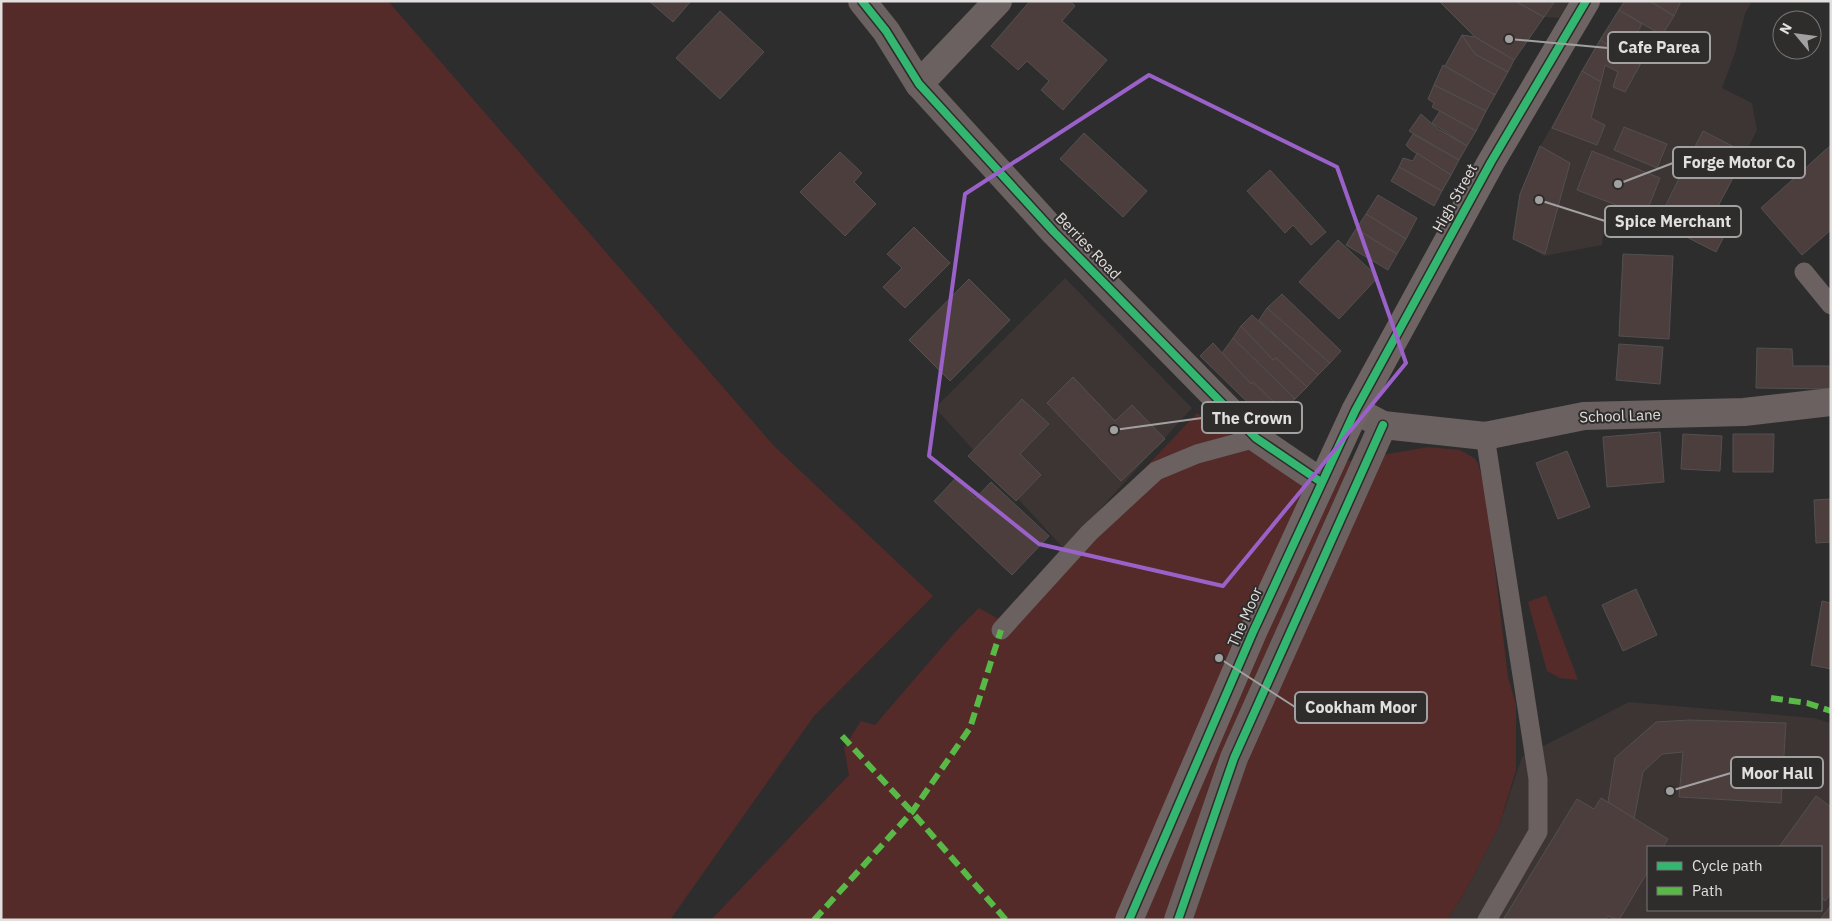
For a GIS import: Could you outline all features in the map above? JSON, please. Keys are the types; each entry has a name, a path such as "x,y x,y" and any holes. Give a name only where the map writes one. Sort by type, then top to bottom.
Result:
{"main road":[{"name":"High Street","path":"1355,411 1491,162 1586,1"},
{"name":"The Moor","path":"1128,920 1252,632 1355,411"}],"street":[{"name":"Berries Road","path":"862,1 886,30 919,84 1054,232 1256,438 1321,482"},
{"path":"919,84 998,1"},
{"name":"School Lane","path":"1355,411 1382,425 1485,436 1584,416 1744,412 1831,402"},
{"path":"1178,920 1234,758 1382,425"}],"lane":[{"path":"1804,272 1831,305"},
{"path":"1485,436 1538,779 1538,832 1487,920"},
{"path":"1001,630 1089,533 1156,471 1197,454 1256,438"}],"highlighted area":[{"path":"1149,75 1337,167 1406,363 1223,586 1039,544 929,456 965,194"}],"shaded area":[{"path":"1,1 388,1 774,446 933,596 814,716 670,920 1,920"},
{"path":"1515,1 1569,1 1559,18 1544,17"},
{"path":"1623,1 1752,1 1745,14 1735,53 1722,88 1752,103 1757,130 1725,195 1679,177 1658,218 1606,215 1602,245 1544,256 1513,238 1521,192 1537,152"},
{"path":"1065,278 1192,408 1064,549 935,408"},
{"path":"1197,413 1286,472 1428,447 1460,450 1474,458 1478,463 1486,496 1508,677 1516,705 1516,770 1499,826 1465,892 1447,920 711,920 849,775 844,747 861,721 875,725 956,631 979,608 1009,625 1131,483"},
{"path":"1546,595 1578,680 1560,678 1547,671 1528,602"},
{"path":"1629,702 1814,718 1831,723 1831,920 1447,920 1465,892 1499,826 1522,757"}],"building":[{"path":"649,1 691,1 673,22"},
{"path":"1030,1 1070,1 1075,6 1062,21 1107,60 1063,110 1041,90 1049,81 1027,61 1018,70 991,46"},
{"path":"1439,1 1515,1 1544,17 1514,60 1475,37"},
{"path":"1515,1 1555,1 1544,17"},
{"path":"1625,1 1650,1 1674,16 1662,35 1619,10"},
{"path":"1650,1 1681,1 1674,16"},
{"path":"1619,10 1642,24 1633,39 1649,49 1640,65 1600,40"},
{"path":"720,11 764,52 720,99 676,58"},
{"path":"1462,35 1475,54 1508,72 1495,95 1445,66"},
{"path":"1462,35 1475,37 1514,60 1508,72 1475,54"},
{"path":"1600,40 1640,65 1625,92 1613,87 1618,72 1605,65 1601,82 1582,71"},
{"path":"1443,65 1495,95 1486,111 1434,85"},
{"path":"1582,71 1601,82 1591,118 1605,125 1597,145 1552,128"},
{"path":"1434,85 1486,111 1476,131 1432,107 1434,103 1428,99"},
{"path":"1440,111 1476,131 1467,146 1432,123"},
{"path":"1421,114 1438,129 1467,146 1459,160 1409,131"},
{"path":"1624,127 1667,144 1657,168 1614,150"},
{"path":"1703,131 1746,153 1716,210 1733,219 1716,252 1657,222"},
{"path":"1084,133 1147,191 1123,217 1060,159"},
{"path":"1413,134 1459,160 1451,175 1406,145"},
{"path":"1831,145 1831,230 1802,255 1761,208"},
{"path":"1540,146 1570,163 1545,254 1513,239 1520,194"},
{"path":"1592,151 1660,178 1645,216 1577,190"},
{"path":"840,152 862,173 854,182 876,204 845,236 800,192"},
{"path":"1417,153 1451,175 1442,191 1399,167 1403,158 1413,161"},
{"path":"1399,167 1442,191 1434,206 1391,181"},
{"path":"1270,170 1326,232 1311,245 1293,225 1285,233 1247,191"},
{"path":"1378,195 1417,218 1406,239 1366,214"},
{"path":"1366,214 1406,239 1397,254 1356,229"},
{"path":"914,227 950,263 905,308 883,287 902,268 887,254"},
{"path":"1356,229 1397,254 1388,270 1346,245"},
{"path":"1338,240 1378,277 1339,319 1299,282"},
{"path":"1623,254 1673,256 1669,339 1619,336"},
{"path":"969,279 1010,320 950,381 909,340"},
{"path":"1282,294 1341,351 1330,363 1267,308"},
{"path":"1267,308 1330,363 1318,375 1259,320"},
{"path":"1252,315 1318,375 1307,387 1276,358 1273,360 1241,326"},
{"path":"1241,326 1273,360 1276,358 1307,387 1295,399 1233,338"},
{"path":"1233,338 1295,399 1284,412 1253,382 1251,384 1222,353"},
{"path":"1213,343 1251,384 1253,382 1284,412 1271,425 1200,356"},
{"path":"1619,344 1663,347 1660,384 1616,380"},
{"path":"1757,348 1792,349 1793,366 1831,366 1831,389 1756,388"},
{"path":"1073,377 1115,421 1132,405 1165,439 1121,481 1047,403"},
{"path":"1022,399 1049,424 1020,454 1041,475 1016,501 968,456"},
{"path":"1660,432 1664,482 1607,487 1603,437"},
{"path":"1683,434 1722,436 1720,471 1681,469"},
{"path":"1733,434 1774,434 1773,472 1733,472"},
{"path":"1567,451 1590,507 1558,519 1536,463"},
{"path":"955,479 976,498 991,482 1049,536 1012,575 934,501"},
{"path":"1831,499 1831,542 1816,543 1814,500"},
{"path":"1636,589 1657,635 1623,651 1602,605"},
{"path":"1822,601 1831,603 1831,669 1811,665"},
{"path":"1689,720 1786,723 1781,803 1679,797 1683,752 1662,754 1643,772 1634,819 1608,802 1615,758 1656,722"},
{"path":"1816,796 1831,807 1831,893 1825,901 1822,898 1822,846 1780,846"},
{"path":"1601,798 1668,839 1664,846 1647,846 1647,873 1619,920 1608,916 1605,920 1503,920 1577,799 1594,809"},
{"path":"1831,905 1831,920 1820,920"}],"marked path":[{"path":"814,920 912,812 970,728 1001,630"},
{"path":"1771,698 1807,703 1831,711"},
{"path":"842,736 912,812 1006,920"}],"cycle path":[{"path":"862,1 886,31 919,84 1054,232 1256,438 1321,482"},
{"path":"1129,920 1253,632 1355,411 1491,162 1586,1"},
{"path":"1178,920 1234,758 1383,425"}],"place":[{"name":"Cafe Parea","path":"1509,39"},
{"name":"Forge Motor Co","path":"1618,184"},
{"name":"Spice Merchant","path":"1539,200"},
{"name":"The Crown","path":"1114,430"},
{"name":"Cookham Moor","path":"1219,658"},
{"name":"Moor Hall","path":"1670,791"}]}
